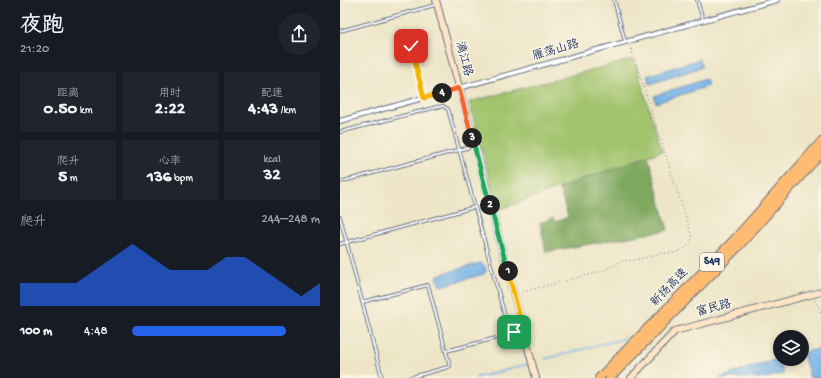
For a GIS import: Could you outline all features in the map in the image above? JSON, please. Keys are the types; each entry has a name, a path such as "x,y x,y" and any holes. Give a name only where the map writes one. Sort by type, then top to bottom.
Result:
{"highway":[{"name":"新扬高速","path":"600,378 732,242 821,142"},
{"name":"新扬高速","path":"610,378 738,247 821,153"}],"street":[{"name":"雁荡山路","path":"340,120 777,0"},
{"name":"漓江路","path":"436,2 536,378"},
{"name":"富民路","path":"631,378 675,331 821,292"},
{"path":"532,378 534,367"}],"lane":[{"path":"614,0 627,41"},
{"path":"697,0 703,20"},
{"path":"340,31 436,2"},
{"path":"411,46 424,98"},
{"path":"340,132 437,107 443,106 446,108 449,112 509,333"},
{"path":"340,182 474,145"},
{"path":"340,244 475,207"},
{"path":"340,217 382,378"},
{"path":"362,302 428,285 450,366 409,378"},
{"path":"446,351 508,335 509,333 523,329"}],"path":[{"path":"523,292 603,271 622,261 635,260 662,253 674,253 684,249 691,242 690,230 627,41"},
{"path":"813,294 821,313"}],"green space":[{"path":"634,59 662,151 498,210 469,102"},
{"path":"648,156 668,230 546,252 540,223 553,218 556,222 568,217 559,188"}],"water":[{"path":"700,59 702,67 650,84 647,76"},
{"path":"706,79 708,86 656,103 654,96"},
{"path":"481,263 484,265 486,270 484,274 442,286 439,285 437,278 438,275"},
{"path":"821,348 821,378 810,378 807,366 809,366 809,351"},
{"path":"773,360 773,366 781,366 783,374 765,378 719,378"}],"waterway":[{"path":"545,359 626,338"},
{"path":"475,378 529,364"}],"route":[{"path":"411,46 424,98 459,88 523,329 514,332"}]}
